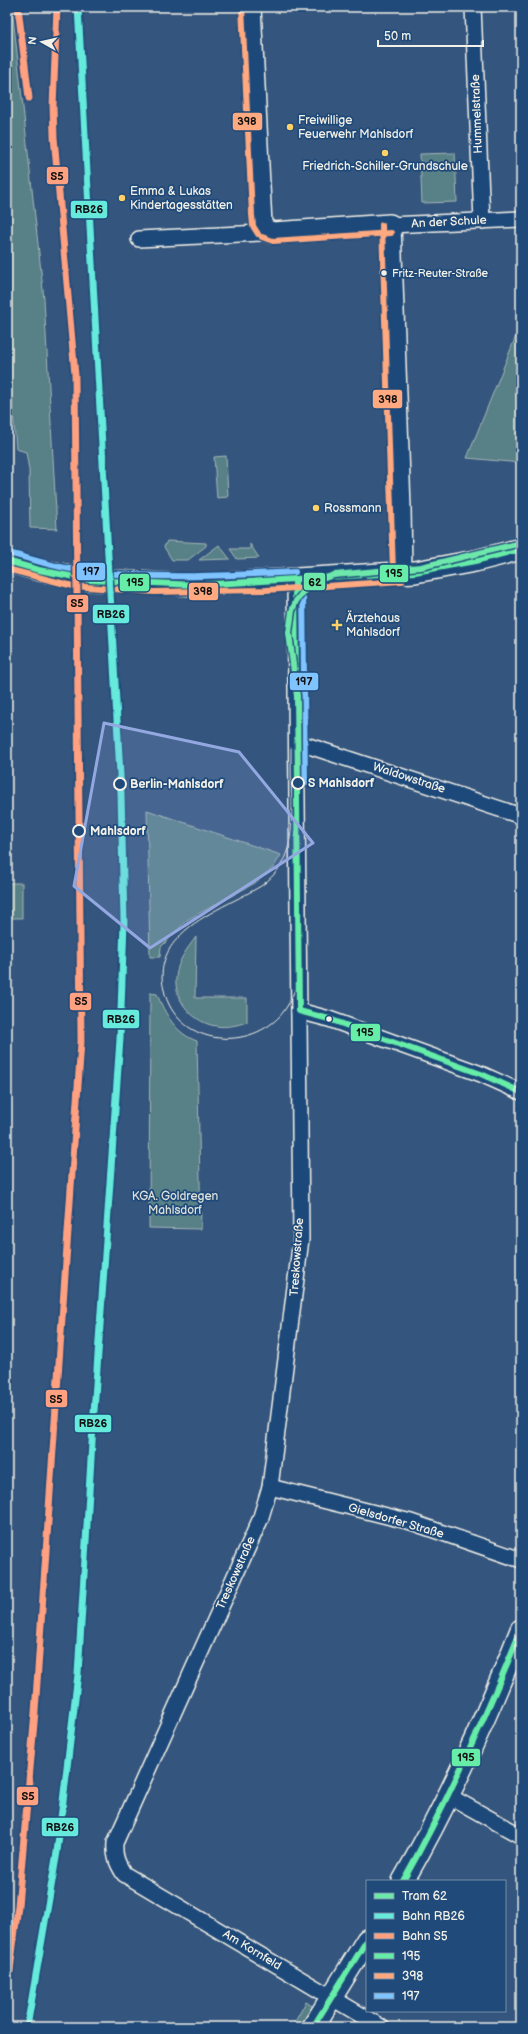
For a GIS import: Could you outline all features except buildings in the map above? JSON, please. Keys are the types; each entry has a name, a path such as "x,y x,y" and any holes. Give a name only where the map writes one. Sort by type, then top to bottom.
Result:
{"street":[{"path":"250,7 260,215 261,224 265,230"},
{"name":"Hummelstraße","path":"473,7 482,221"},
{"name":"An der Schule","path":"139,239 261,233 265,230 285,232 521,218"},
{"path":"390,225 400,501 401,573"},
{"path":"7,561 74,578 121,582 196,585 401,573 442,568 521,549"},
{"name":"Treskowstraße","path":"124,1874 117,1864 114,1854 115,1843 260,1520 270,1487 301,1239 296,580"},
{"name":"Waldowstraße","path":"297,742 521,816"},
{"path":"299,1011 329,1019 481,1074 521,1092"},
{"name":"Gielsdorfer Straße","path":"270,1487 411,1522 521,1560"},
{"path":"404,1880 449,1796 478,1736 521,1630"},
{"path":"449,1796 521,1836"},
{"name":"Am Kornfeld","path":"124,1874 381,2027"},
{"path":"313,2027 366,1942"}],"highlighted area":[{"path":"104,723 239,752 313,843 150,948 74,886"}],"green space":[{"path":"7,7 12,7 44,299 57,529 30,528 29,470 26,452 16,449 12,399 7,397"},
{"path":"455,153 457,202 422,203 420,154"},
{"path":"520,326 521,463 467,458"},
{"path":"226,456 228,497 217,498 214,457"},
{"path":"167,541 206,543 206,546 188,560 172,560 164,547"},
{"path":"250,544 259,558 237,559 230,549 250,549"},
{"path":"219,545 230,559 199,560"},
{"path":"147,810 281,855 273,868 255,883 187,920 161,947 160,957 150,957"},
{"path":"7,883 22,883 22,918 7,918"},
{"path":"196,937 195,998 247,998 247,1022 224,1027 208,1024 193,1016 182,1003 176,987 178,966 189,946"},
{"name":"KGA. Goldregen Mahlsdorf","path":"150,993 157,994 168,1016 177,1028 183,1034 197,1041 201,1229 149,1228"},
{"path":"306,2002 315,2008 304,2027 292,2027"}],"tram line":[{"name":"62","path":"298,783 297,696 289,633 292,611 296,601 305,590 316,581 334,575 421,567 521,543"},
{"path":"291,748 292,825 288,848 279,868 261,886 216,910 185,931 169,950 164,963 162,970 164,990 171,1008 182,1022 197,1032 213,1037 231,1038 249,1035 265,1028 280,1016 285,1010 292,996 299,973 300,957 298,783"}],"rail line":[{"name":"S5","path":"18,7 29,98"},
{"name":"S5","path":"7,1994 18,1906 35,1712 81,1042 75,375 54,137 53,106 57,7"},
{"name":"RB26","path":"27,2027 57,1852 78,1674 93,1426 120,1039 124,922 121,793 78,7"}],"transit line":[{"name":"398","path":"242,7 252,215 253,226 258,234"},
{"name":"398","path":"382,225 393,573"},
{"name":"398","path":"262,237 273,241 391,233"},
{"name":"195","path":"7,561 39,570 90,580 196,585 415,572 475,561 521,549"},
{"name":"197","path":"9,553 68,569 131,575 213,576 295,572"},
{"name":"398","path":"7,569 73,586 154,592 266,590 402,581"},
{"name":"195","path":"295,580 299,1011 329,1019 481,1074 521,1092"},
{"name":"197","path":"303,580 305,783"},
{"name":"195","path":"404,1880 451,1789 521,1630"},
{"name":"195","path":"313,2027 366,1942"}],"place":[{"name":"Freiwillige Feuerwehr Mahlsdorf","path":"290,127"},
{"name":"Friedrich-Schiller-Grundschule","path":"385,153"},
{"name":"Emma & Lukas Kindertagesstätten","path":"122,198"},
{"name":"Fritz-Reuter-Straße","path":"384,273"},
{"name":"Rossmann","path":"316,508"},
{"name":"Ärztehaus Mahlsdorf","path":"337,625"},
{"name":"S Mahlsdorf","path":"298,783"},
{"name":"Berlin-Mahlsdorf","path":"120,784"},
{"name":"Mahlsdorf","path":"79,831"}]}
